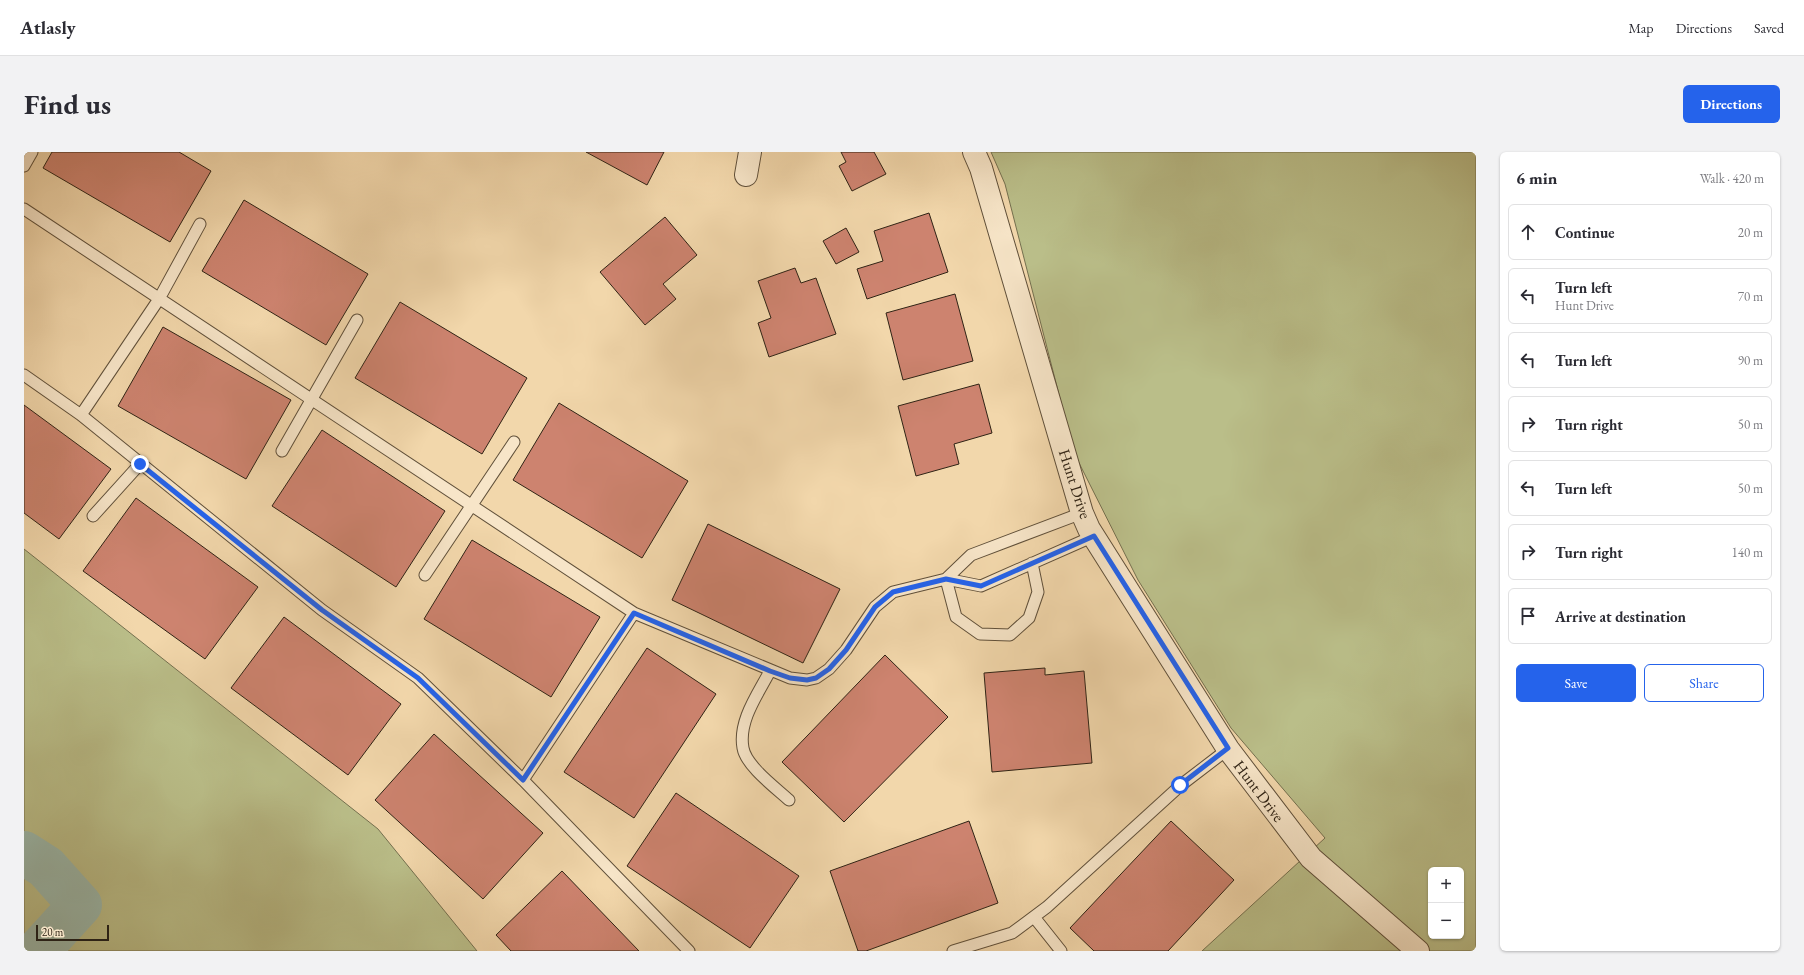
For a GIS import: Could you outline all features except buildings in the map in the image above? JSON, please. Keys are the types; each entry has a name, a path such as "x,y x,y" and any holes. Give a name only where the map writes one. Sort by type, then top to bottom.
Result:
{"street":[{"path":"746,175 750,152"},
{"name":"Hunt Drive","path":"974,152 985,183 1082,513 1094,536 1228,748 1310,858 1418,951"}],"lane":[{"path":"24,166 32,152"},
{"path":"24,209 634,613 770,671 790,678 807,680 816,678 829,669 846,650 875,607 893,592 946,579 981,586 1094,536"},
{"path":"81,415 159,298 200,224"},
{"path":"282,451 357,320"},
{"path":"24,375 81,415 322,610 418,678 523,780 689,951"},
{"path":"425,575 514,442"},
{"path":"93,516 140,464"},
{"path":"946,579 971,555 1082,513"},
{"path":"946,579 956,617 980,634 1010,635 1029,618 1038,592 1032,563"},
{"path":"523,780 634,613"},
{"path":"770,671 749,711 743,730 743,749 751,763 789,800"},
{"path":"953,951 1012,933 1034,917 1047,907 1180,785 1228,748"},
{"path":"1034,917 1061,951"}],"green space":[{"path":"991,152 1476,152 1476,951 1202,951 1325,838 1231,728 1138,580 1074,453 1005,184"},
{"path":"24,549 378,829 477,951 24,951"}],"waterway":[{"path":"24,853 46,867 80,905 38,951"}],"route":[{"path":"140,464 322,610 418,678 523,780 634,613 770,671 790,678 807,680 816,678 829,669 846,650 875,607 893,592 946,579 981,586 1094,536 1228,748 1180,785"}]}
